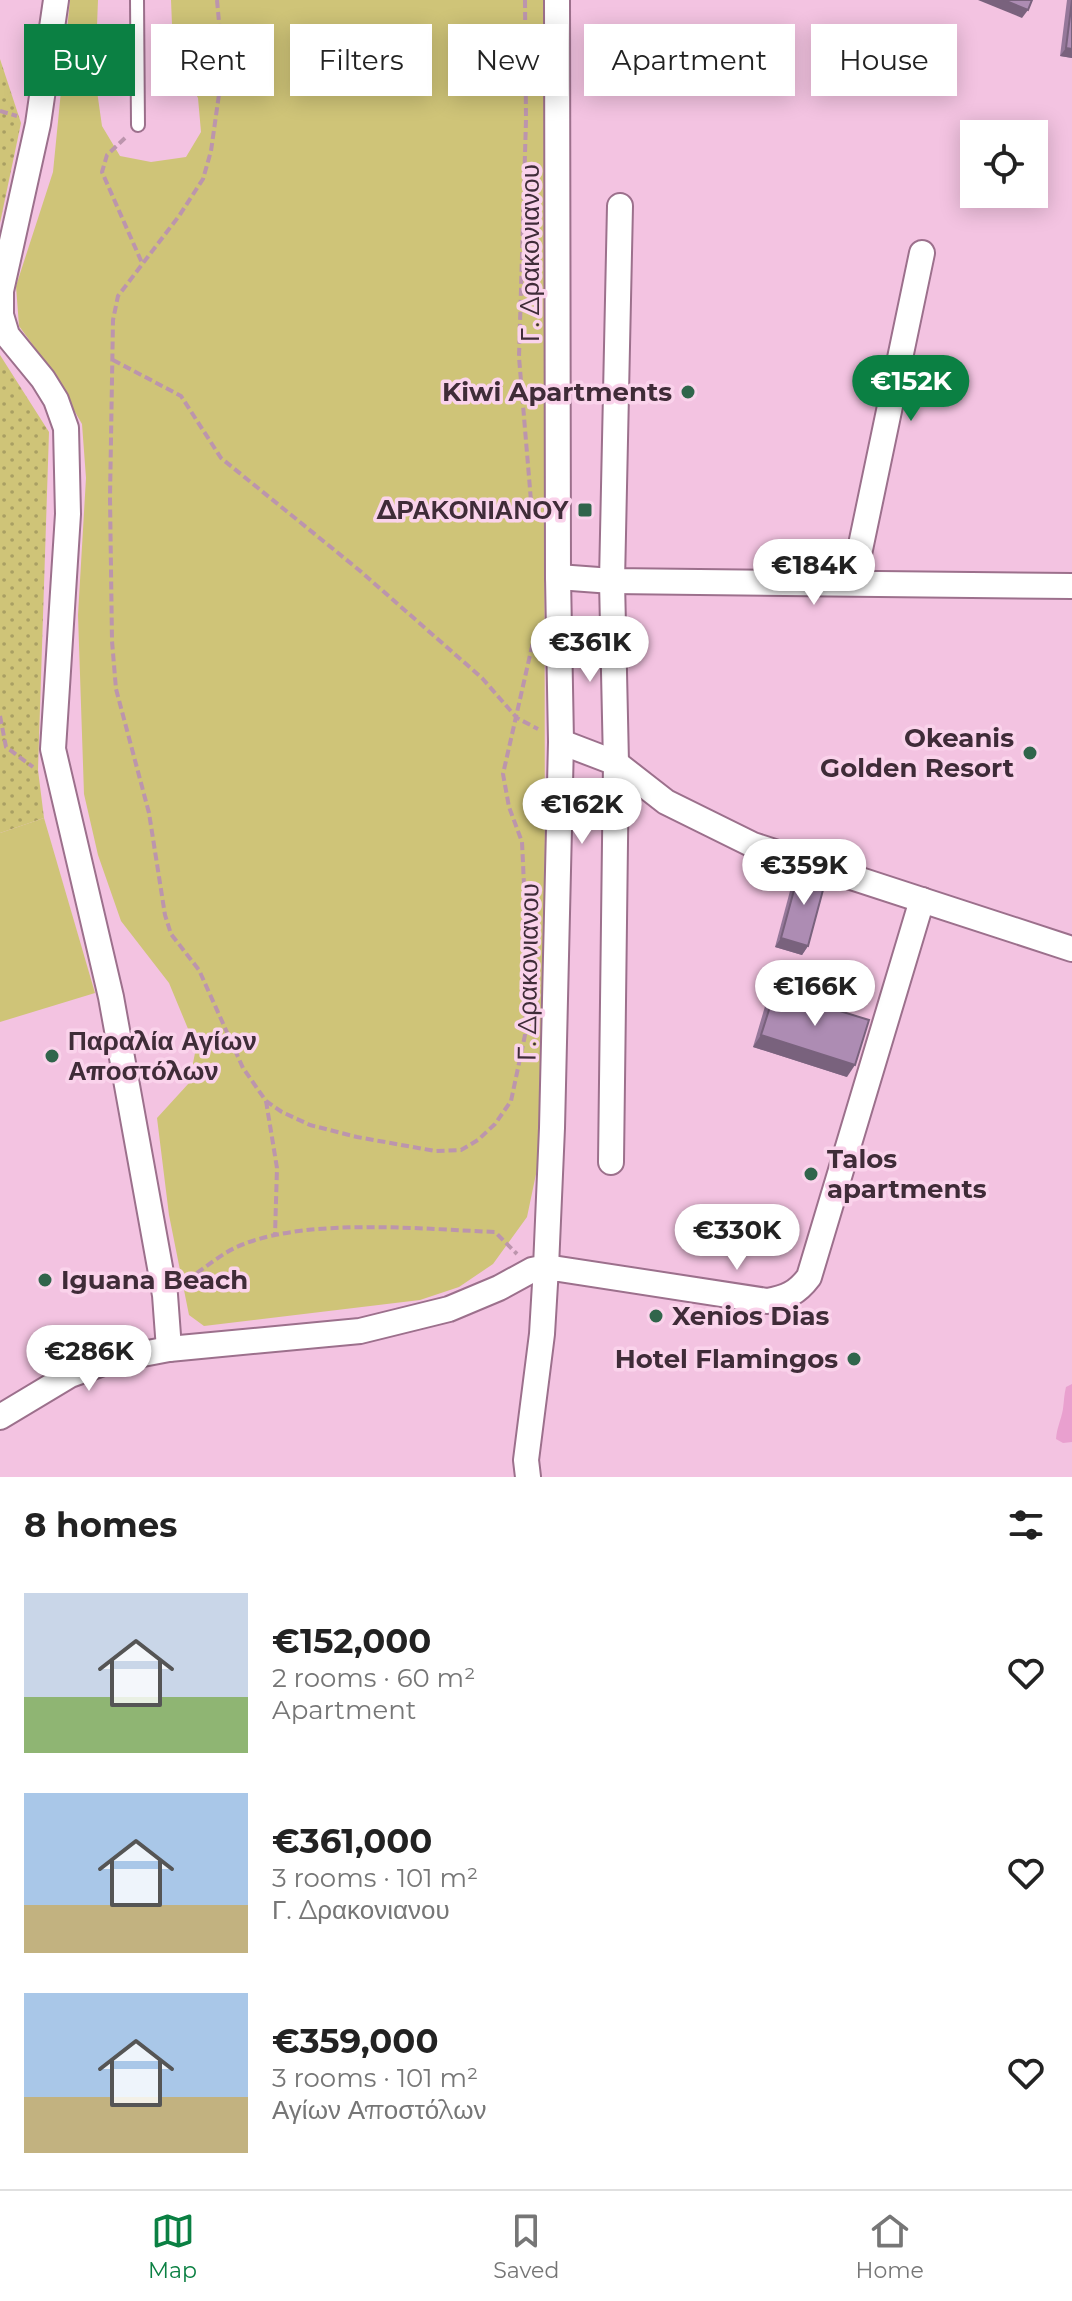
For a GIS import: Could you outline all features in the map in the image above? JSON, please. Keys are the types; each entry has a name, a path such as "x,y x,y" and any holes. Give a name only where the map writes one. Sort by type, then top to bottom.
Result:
{"street":[{"path":"56,0 38,124 1,291 1,315 7,335 43,379 66,428 68,514 53,749 111,997 165,1295 169,1349"},
{"name":"Γ. Δρακονιανου","path":"528,1477 526,1460 542,1334 539,1268 552,1128 561,742 557,0"},
{"path":"611,1162 616,763 612,581 620,206"},
{"path":"853,583 922,253"},
{"path":"558,577 612,581 1072,586"},
{"path":"561,742 616,763 666,802 753,845 1072,949"},
{"path":"0,1417 62,1379 94,1365 169,1349 360,1331 449,1309 539,1268 767,1301 799,1291 809,1277 922,900"}],"lane":[{"path":"137,0 138,125"}],"path":[{"path":"217,0 223,66 211,151 203,179 118,296 113,320 110,498 112,641 116,689 149,813 165,915 171,934 199,970 243,1068 266,1101 277,1168 275,1235"},
{"path":"525,0 526,134 519,357 532,505"},
{"path":"138,125 107,155 102,172 142,263"},
{"path":"113,360 181,396 221,458 370,579 482,678 517,718 561,742"},
{"path":"266,1101 310,1125 435,1151 461,1150 478,1140 495,1124 511,1101 525,1035 527,949 522,842 509,807 503,774 533,631"},
{"path":"0,716 6,747 61,785"},
{"path":"165,1295 242,1244 275,1235 341,1228 495,1232 539,1268"}],"shaded area":[{"path":"70,0 98,0 97,24 68,24"},
{"path":"171,0 544,0 544,24 448,24 448,96 544,96 545,1013 540,1155 527,1217 493,1264 459,1287 420,1300 204,1326 189,1315 169,1215 157,1118 189,1083 196,1048 169,983 121,921 98,855 84,794 78,615 86,478 82,424 49,367 19,326 16,286 53,172 61,96 98,96 102,126 120,156 151,162 186,157 201,132 197,96 274,96 274,24 172,24"},
{"path":"0,59 21,123 0,223"},
{"path":"0,355 49,432 38,770 44,818 0,833"},
{"path":"44,818 95,993 0,1022 0,833"},
{"path":"1072,1384 1072,1442 1063,1443 1056,1439 1066,1387"}],"building":[{"path":"1004,0 1032,0 1028,10"},
{"path":"1072,0 1072,49 1066,48"},
{"path":"800,868 827,875 808,946 781,938"},
{"path":"775,991 869,1020 855,1065 761,1035"}],"place":[{"name":"Kiwi Apartments","path":"688,392"},
{"name":"ΔΡΑΚΟΝΙΑΝΟΥ","path":"585,510"},
{"name":"Okeanis Golden Resort","path":"1030,753"},
{"name":"Παραλία Αγίων Αποστόλων","path":"52,1056"},
{"name":"Talos apartments","path":"811,1174"},
{"name":"Iguana Beach","path":"45,1280"},
{"name":"Xenios Dias","path":"656,1316"},
{"name":"Hotel Flamingos","path":"854,1359"}]}
